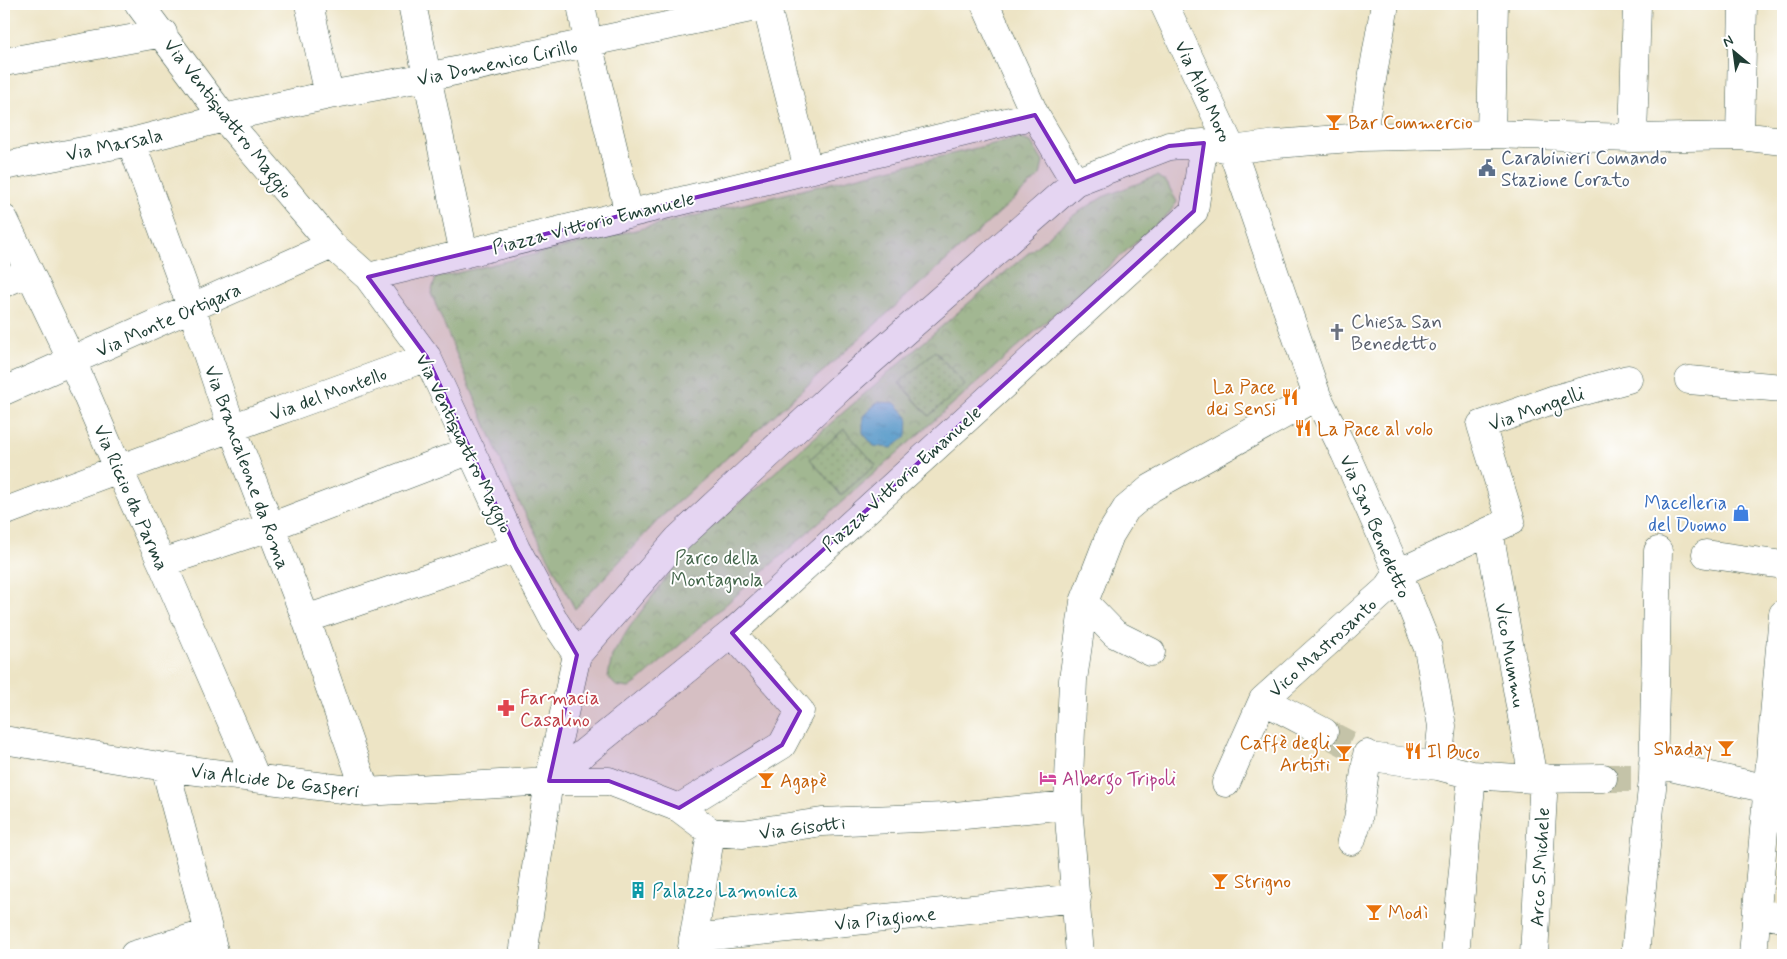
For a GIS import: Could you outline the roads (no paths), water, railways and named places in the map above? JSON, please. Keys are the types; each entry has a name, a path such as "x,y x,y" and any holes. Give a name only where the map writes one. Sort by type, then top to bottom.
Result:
{"street":[{"name":"Via Ventiquattro Maggio","path":"139,4 163,33 224,118 332,245 368,277 427,357 516,548 555,622 577,655"},
{"path":"310,4 329,95"},
{"path":"412,4 464,254"},
{"path":"581,4 588,42 629,214"},
{"path":"767,4 808,169"},
{"name":"Via Domenico Cirillo","path":"224,118 329,95 427,78 767,4"},
{"path":"985,4 1035,115 1075,182"},
{"name":"Via Aldo Moro","path":"1164,4 1232,150"},
{"path":"1362,137 1385,4"},
{"path":"1491,134 1494,4"},
{"path":"1633,138 1637,4"},
{"path":"1740,136 1743,4"},
{"path":"4,62 163,33"},
{"name":"Piazza Vittorio Emanuele","path":"368,277 1035,115"},
{"name":"Via Marsala","path":"4,166 131,142 224,118"},
{"path":"523,955 549,782 577,655 678,539 840,388 1075,182 1169,146 1204,143 1232,150 1362,137 1491,134 1633,138 1740,136 1783,141"},
{"name":"Via Brancaleone da Roma","path":"131,142 192,309 232,428 306,620 366,792"},
{"name":"Piazza Vittorio Emanuele","path":"549,782 732,633 1194,211 1204,143"},
{"name":"Via San Benedetto","path":"1232,150 1317,396 1345,453 1398,573 1428,648 1442,726 1438,766"},
{"name":"Via Riccio da Parma","path":"4,218 72,361 256,778"},
{"name":"Via Monte Ortigara","path":"4,391 192,309 332,245"},
{"path":"4,283 29,272"},
{"name":"Via del Montello","path":"4,512 118,468 427,357"},
{"name":"Via Mongelli","path":"1500,526 1481,425 1555,400 1628,379"},
{"path":"1689,380 1783,388"},
{"path":"1080,955 1077,898 1068,805 1073,680 1084,602 1110,535 1126,509 1151,488 1317,396"},
{"path":"162,562 270,527 471,450"},
{"name":"Vico Mastrosanto","path":"1226,783 1263,700 1388,588 1398,573 1500,526"},
{"name":"Vico Mummu","path":"1500,526 1538,778"},
{"path":"306,620 516,548"},
{"path":"1635,955 1650,773 1658,551"},
{"path":"1706,554 1783,565"},
{"path":"1084,602 1115,634 1151,652"},
{"path":"1754,955 1771,915 1768,789 1777,751 1783,614"},
{"path":"679,808 782,745 800,711 732,633"},
{"path":"1263,700 1324,732"},
{"name":"Via Alcide De Gasperi","path":"4,740 164,766 366,792 549,782"},
{"path":"1351,841 1358,820 1369,755 1438,766 1472,775 1603,778"},
{"path":"134,955 212,944 164,766"},
{"path":"1650,773 1768,789"},
{"path":"1455,955 1472,775"},
{"name":"Arco S.Michele","path":"1534,955 1538,778"},
{"path":"549,782 609,781 679,808 711,832 692,946"},
{"name":"Via Gisotti","path":"711,832 743,834 822,822 944,817 1068,805"},
{"name":"Via Piagione","path":"692,946 1077,898"}],"water":[{"path":"878,402 895,403 908,417 907,436 892,448 874,446 863,433 863,416"}],"tunnel":[{"path":"1324,732 1367,754"},
{"path":"1603,778 1643,778"}],"place":[{"name":"Bar Commercio","path":"1334,122"},
{"name":"Carabinieri Comando Stazione Corato","path":"1487,168"},
{"name":"Chiesa San Benedetto","path":"1337,332"},
{"name":"La Pace dei Sensi","path":"1290,397"},
{"name":"La Pace al volo","path":"1303,428"},
{"name":"Macelleria del Duomo","path":"1741,513"},
{"name":"Farmacia Casalino","path":"506,708"},
{"name":"Shaday","path":"1726,748"},
{"name":"Il Buco","path":"1413,751"},
{"name":"Caffè degli Artisti","path":"1344,753"},
{"name":"Albergo Tripoli","path":"1048,778"},
{"name":"Agapè","path":"766,780"},
{"name":"Strigno","path":"1220,881"},
{"name":"Palazzo Lamonica","path":"638,890"},
{"name":"Modì","path":"1374,912"}],"park label":[{"name":"Parco della Montagnola","path":"717,568"}]}
